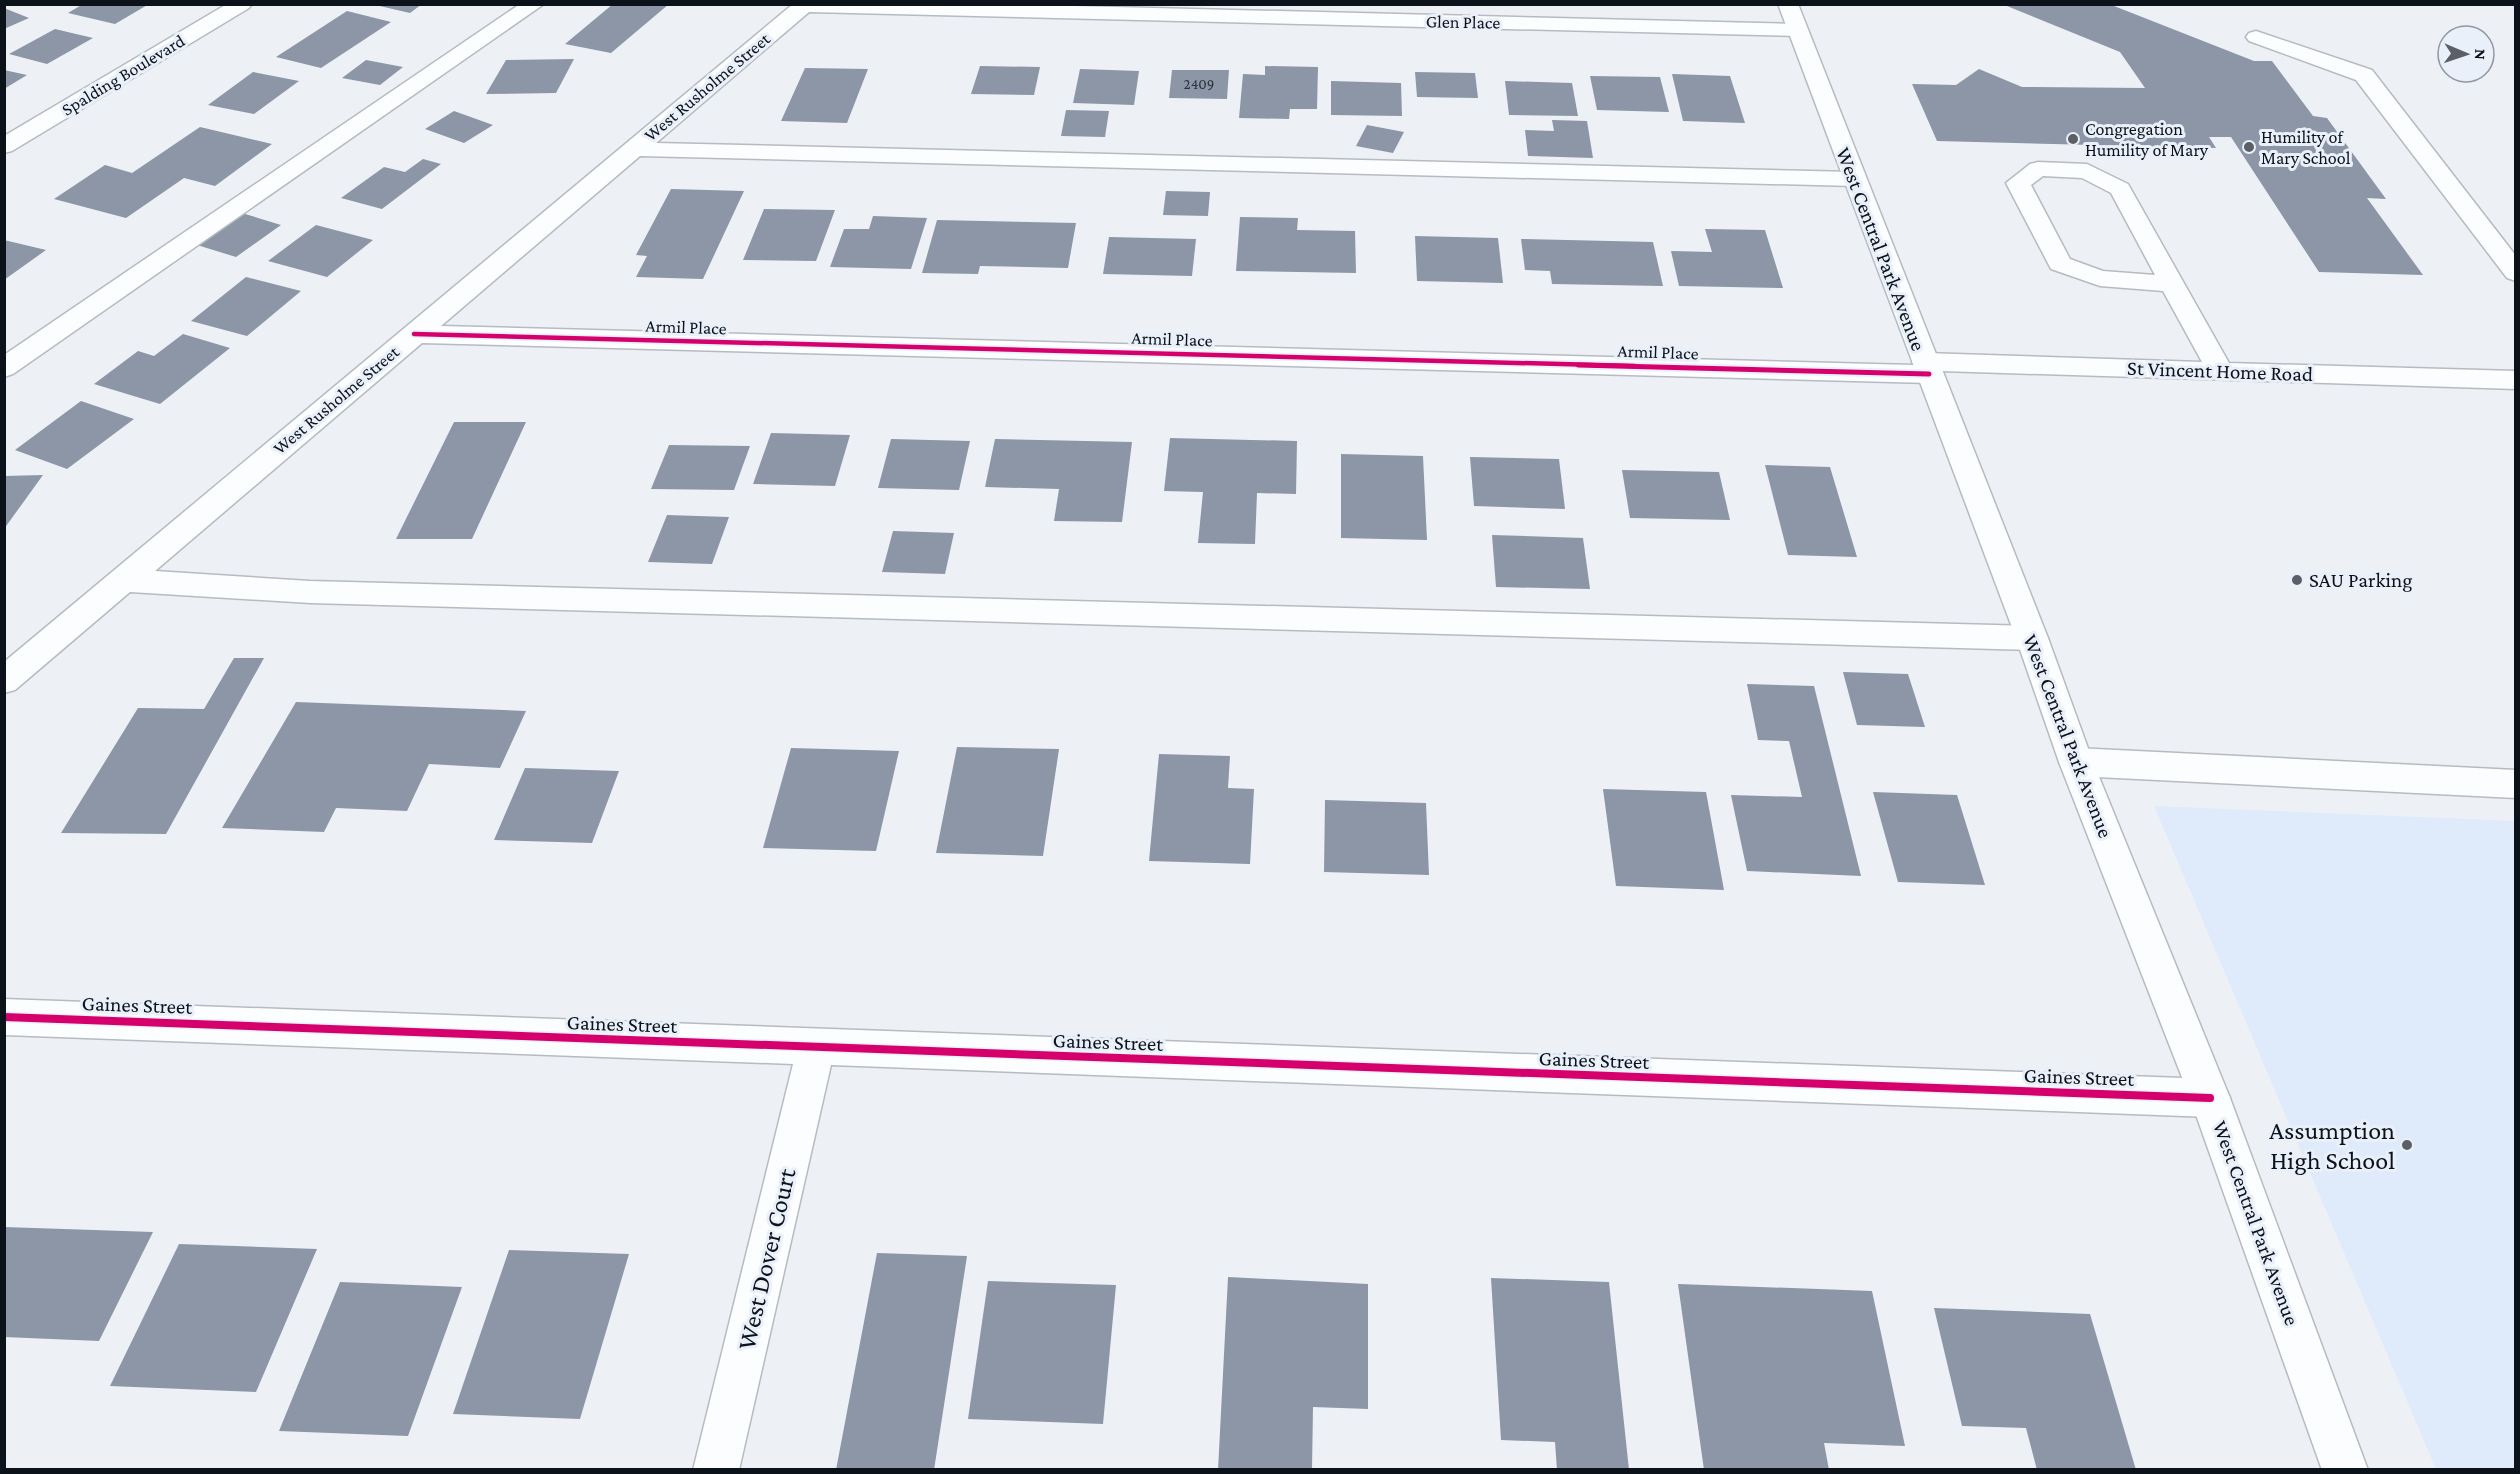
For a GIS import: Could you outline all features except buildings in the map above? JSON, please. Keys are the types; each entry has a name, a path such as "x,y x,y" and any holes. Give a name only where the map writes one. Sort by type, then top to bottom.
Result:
{"street":[{"name":"Spalding Boulevard","path":"4,146 242,4"},
{"path":"4,368 534,4"},
{"name":"Glen Place","path":"805,5 1793,17"},
{"name":"West Rusholme Street","path":"4,681 805,5"},
{"name":"West Central Park Avenue","path":"1793,17 2032,638 2076,762 2210,1098 2345,1470"},
{"path":"2256,38 2364,75 2516,273"},
{"path":"633,148 1854,179"},
{"path":"2173,284 2100,278 2060,264 2018,183 2038,169 2087,171 2120,189 2173,284 2220,371"},
{"name":"Armil Place","path":"414,334 1927,368"},
{"name":"St Vincent Home Road","path":"1927,368 2220,371 2516,380"},
{"path":"125,580 333,593 2032,638"},
{"path":"2076,762 2516,784"},
{"name":"Gaines Street","path":"4,1017 2210,1098"},
{"name":"West Dover Court","path":"716,1470 816,1048"}],"shaded area":[{"name":"Assumption High School","path":"2154,806 2515,821 2515,1469 2436,1469"}],"cycle path":[{"path":"414,334 1929,374"},
{"path":"4,1017 2210,1098"}],"place":[{"name":"Congregation Humility of Mary","path":"2073,139"},
{"name":"Humility of Mary School","path":"2249,147"},
{"name":"SAU Parking","path":"2297,580"},
{"name":"Assumption High School","path":"2407,1145"}]}
